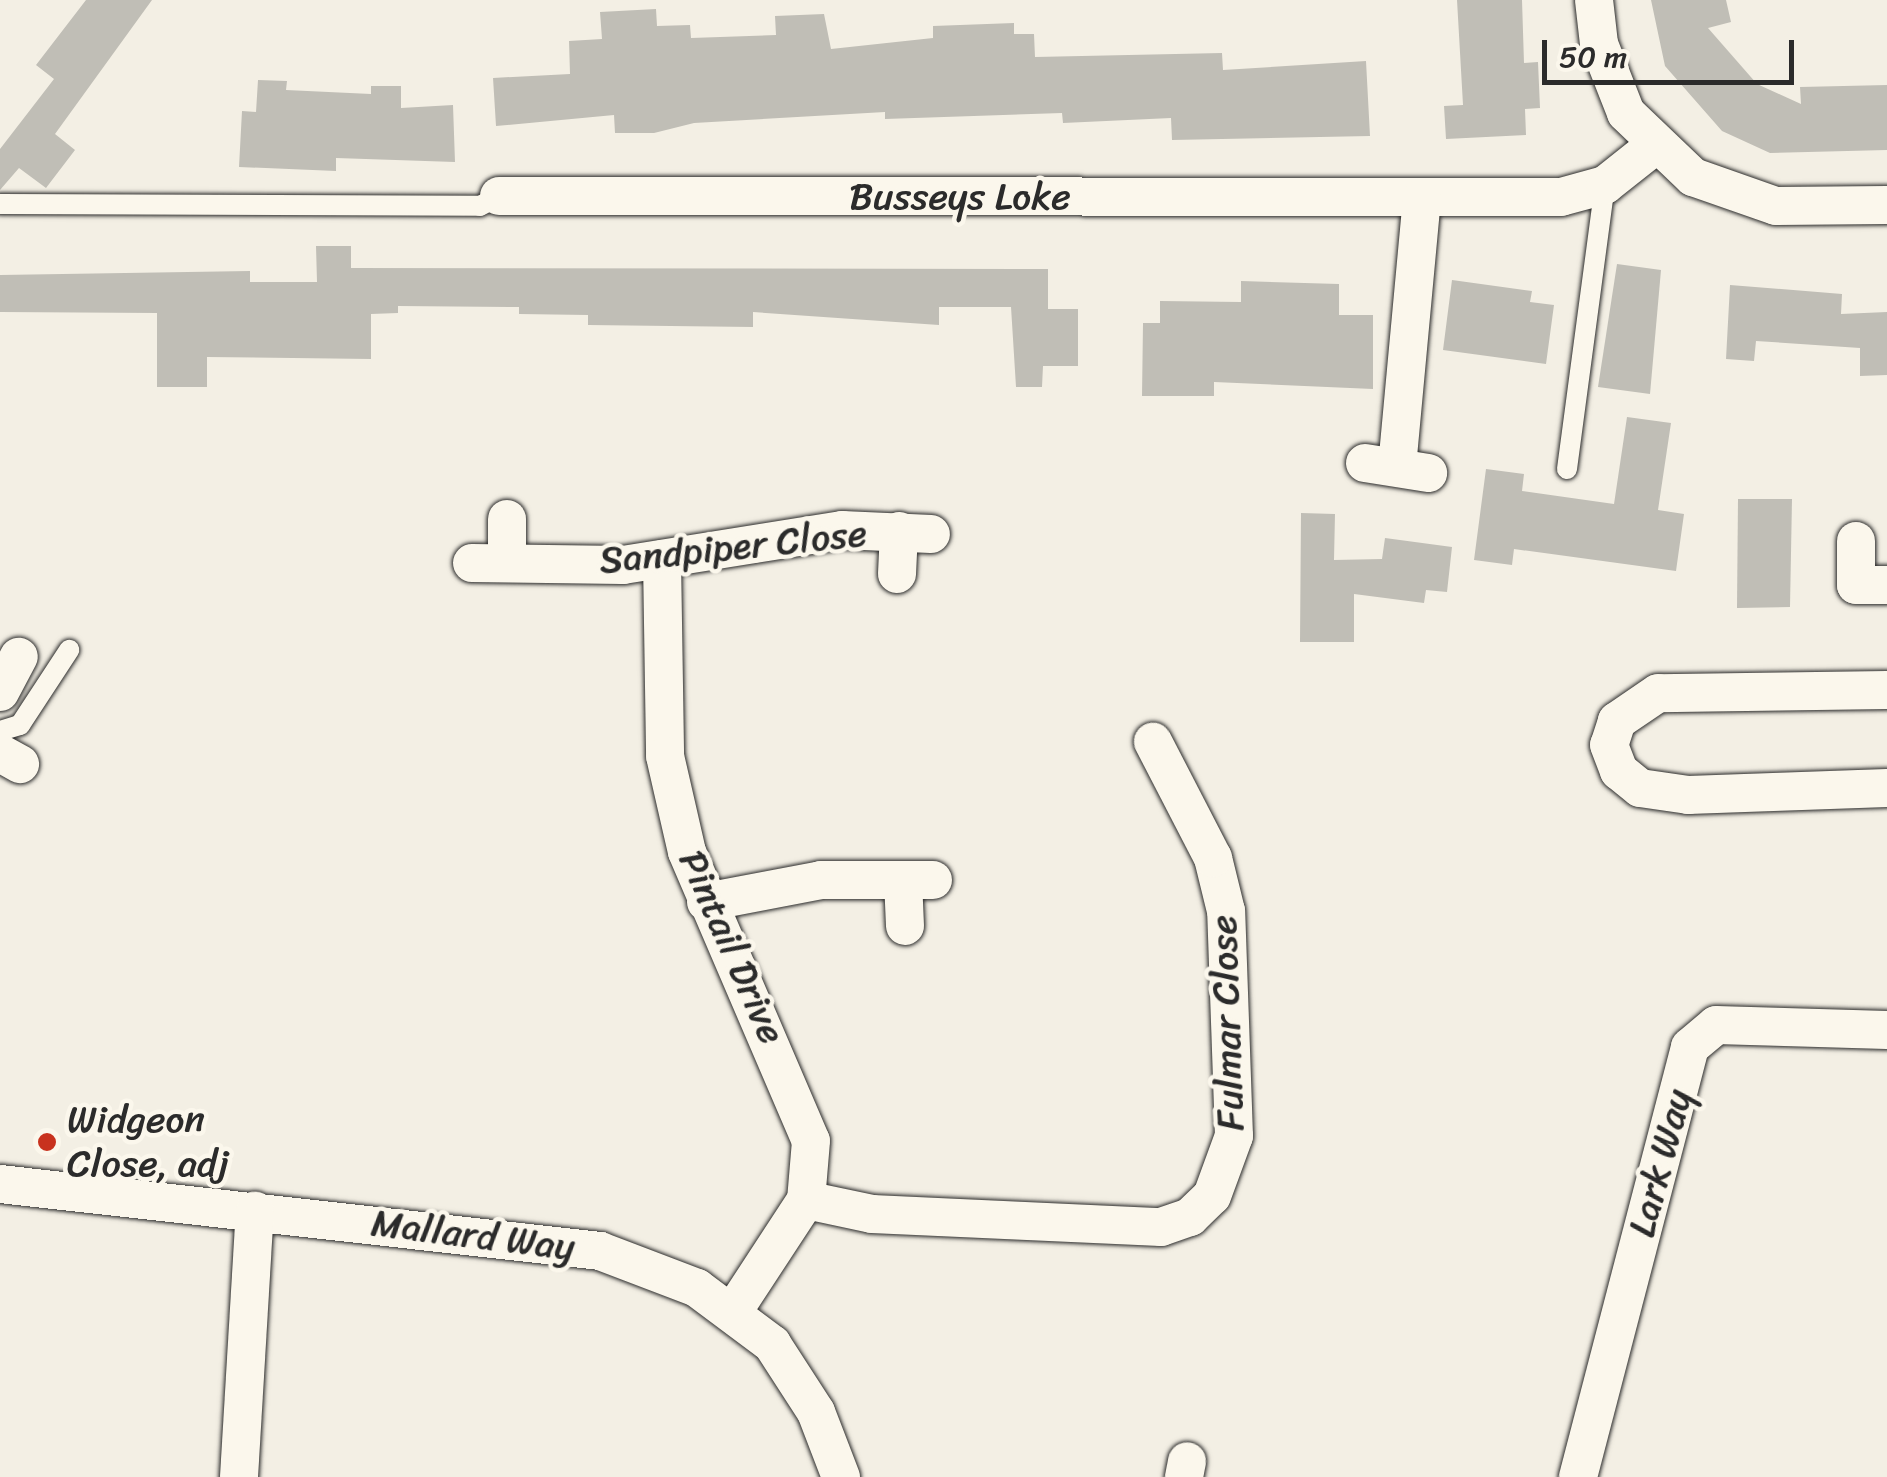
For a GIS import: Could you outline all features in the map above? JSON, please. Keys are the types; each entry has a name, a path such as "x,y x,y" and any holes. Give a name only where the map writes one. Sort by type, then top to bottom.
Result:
{"street":[{"path":"1594,0 1614,87 1654,146 1734,196 1776,206 1887,205"},
{"name":"Busseys Loke","path":"499,195 1561,197 1605,185 1654,146"},
{"path":"1397,468 1422,197"},
{"name":"Sandpiper Close","path":"506,519 489,563 662,560 842,530 915,532 897,574"},
{"path":"1856,542 1856,585 1887,585"},
{"name":"Pintail Drive","path":"662,560 666,756 706,902 800,1102 812,1141 806,1200 734,1310"},
{"path":"0,692 19,657"},
{"path":"1887,690 1658,693 1617,721 1609,745 1619,771 1656,790 1887,788"},
{"name":"Fulmar Close","path":"806,1200 872,1214 1160,1228 1190,1217 1212,1196 1234,1136 1226,910 1212,858 1152,742"},
{"path":"706,902 821,880 918,880 905,926"},
{"name":"Lark Way","path":"1578,1477 1690,1047 1716,1026 1887,1030"},
{"name":"Mallard Way","path":"0,1184 600,1252 734,1310 772,1344 816,1412 841,1477"},
{"path":"239,1477 254,1210"}],"lane":[{"path":"1567,469 1605,185"},
{"name":"Busseys Loke","path":"0,204 480,206 499,195"},
{"path":"0,731 20,725 68,650"}],"building":[{"path":"86,0 152,0 55,134 75,150 46,188 19,168 0,190 0,149 54,79 36,65"},
{"path":"1457,0 1522,0 1524,63 1538,62 1540,108 1525,109 1526,135 1446,139 1444,106 1463,105"},
{"path":"1651,0 1726,0 1731,22 1708,28 1757,84 1801,104 1800,87 1887,85 1887,150 1770,153 1722,131 1665,66"},
{"path":"656,9 657,26 690,25 691,38 776,35 775,16 824,14 831,49 933,38 933,26 1014,23 1014,34 1034,34 1035,57 1222,53 1223,70 1366,61 1370,136 1172,140 1171,118 1063,123 1062,113 885,119 885,112 694,123 654,133 615,133 614,115 496,126 493,78 570,74 569,41 602,39 600,12"},
{"path":"258,80 287,81 286,90 371,94 371,86 401,86 401,108 453,105 455,162 336,158 336,171 239,167 242,111 256,112"},
{"path":"316,246 351,246 351,268 1048,269 1048,309 1078,309 1078,366 1043,366 1042,387 1016,387 1011,307 939,307 939,325 753,312 753,327 588,325 588,315 519,314 519,307 398,306 398,313 371,314 371,359 207,357 207,387 157,387 157,313 0,312 0,275 250,271 250,282 317,282"},
{"path":"1617,264 1661,270 1650,394 1598,387"},
{"path":"1452,280 1532,291 1530,302 1554,305 1546,364 1443,350"},
{"path":"1241,281 1339,284 1339,315 1373,315 1373,389 1214,382 1214,396 1142,396 1143,323 1160,323 1160,301 1241,302"},
{"path":"1730,285 1842,294 1841,314 1887,312 1887,375 1860,376 1860,348 1756,341 1754,361 1726,359"},
{"path":"1627,417 1671,423 1658,510 1684,514 1676,571 1514,549 1512,565 1474,560 1486,469 1524,474 1522,491 1614,504"},
{"path":"1738,499 1792,499 1790,607 1737,608"},
{"path":"1301,513 1335,514 1334,560 1382,559 1385,538 1452,547 1447,592 1426,590 1424,603 1354,594 1354,642 1300,642"}],"place":[{"name":"Widgeon Close, adj","path":"47,1142"}]}
